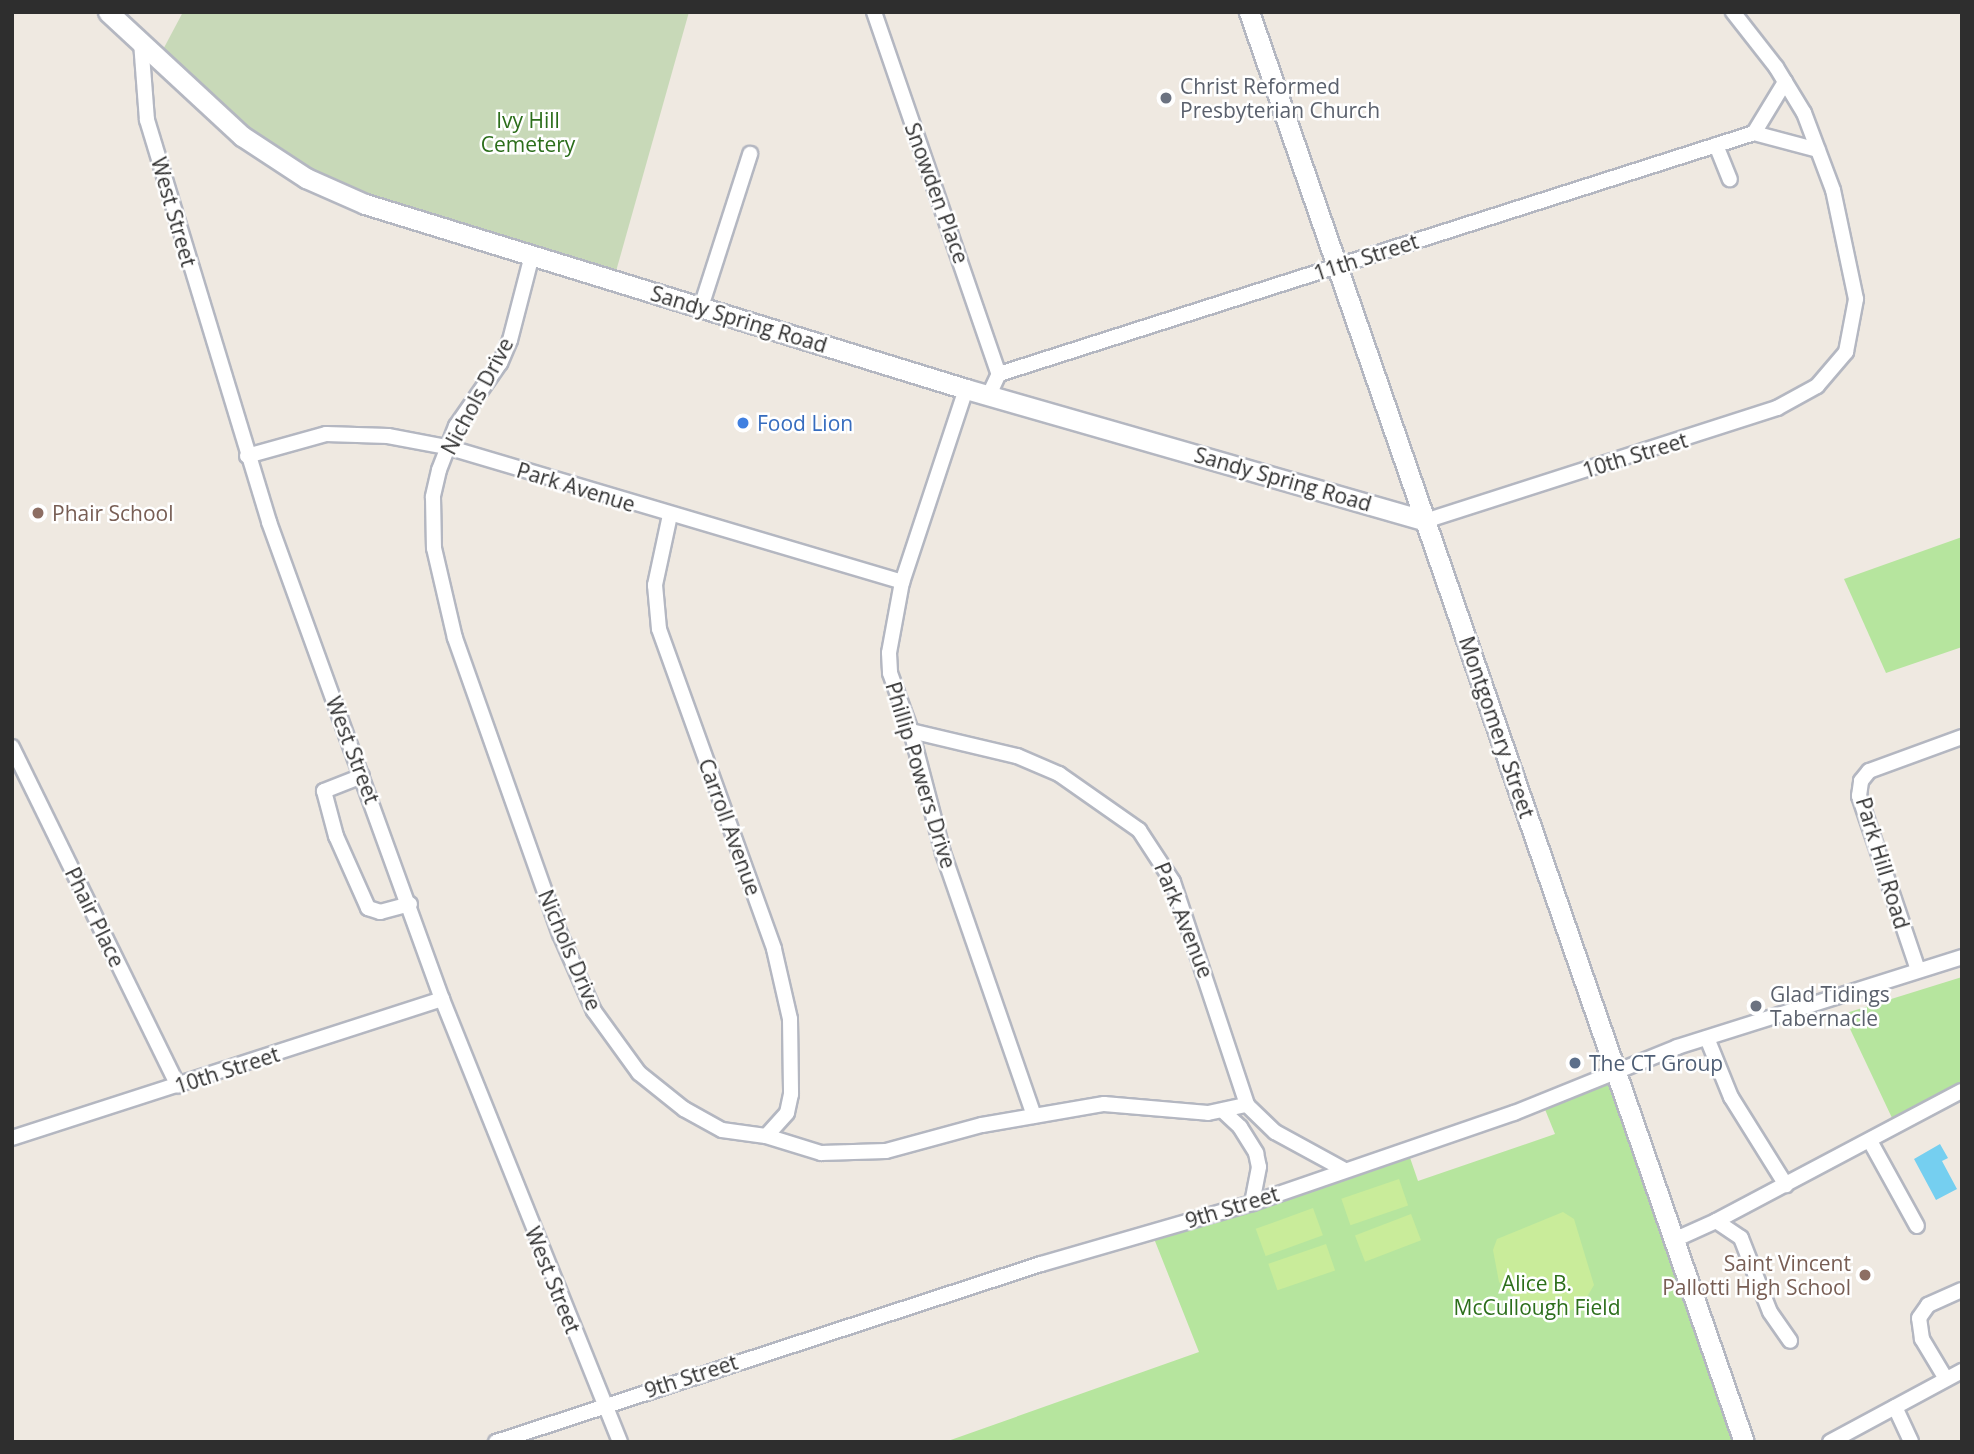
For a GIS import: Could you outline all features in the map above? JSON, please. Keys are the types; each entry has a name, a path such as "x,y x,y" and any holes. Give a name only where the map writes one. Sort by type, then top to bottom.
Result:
{"street":[{"name":"Sandy Spring Road","path":"108,12 209,108 306,178 365,204 531,259 701,307 966,389 1425,521"},
{"name":"Snowden Place","path":"874,12 999,374"},
{"name":"Montgomery Street","path":"1249,12 1744,1442"},
{"path":"1733,12 1785,82 1804,113 1818,150"},
{"name":"West Street","path":"141,42 147,120 247,456 442,999 620,1442"},
{"path":"1785,82 1754,133 1818,150"},
{"name":"11th Street","path":"999,374 1754,133"},
{"path":"1716,145 1730,179"},
{"name":"10th Street","path":"1425,521 1777,408 1817,386 1835,369 1852,334 1856,299 1846,236 1818,150"},
{"path":"701,307 750,154"},
{"name":"Nichols Drive","path":"531,259 500,363 456,426 447,447 433,497 434,548 443,596 485,726 576,974 614,1043 662,1093 722,1130 766,1136 800,1149 853,1154 1104,1104 1224,1112 1247,1105"},
{"path":"989,395 999,374"},
{"name":"Phillip Powers Drive","path":"966,389 902,582 889,653 890,673 911,731 928,808 1034,1116"},
{"name":"Park Avenue","path":"247,456 343,432 447,447 902,582"},
{"name":"Carroll Avenue","path":"670,515 654,585 659,629 774,949 790,1019 792,1094 787,1113 766,1136"},
{"name":"Park Avenue","path":"911,731 1017,757 1059,774 1139,831 1173,882 1247,1105 1275,1132 1343,1169"},
{"name":"Park Hill Road","path":"1918,970 1859,796 1861,781 1869,771 1962,737"},
{"name":"Phair Place","path":"12,747 178,1086"},
{"path":"362,776 327,788 324,803 368,908 380,912 410,904"},
{"name":"9th Street","path":"496,1442 605,1404 1041,1264 1252,1203 1343,1169 1514,1113 1707,1038 1962,957"},
{"name":"10th Street","path":"12,1138 442,999"},
{"path":"1707,1038 1731,1097 1786,1185"},
{"path":"1674,1240 1786,1185 1962,1091"},
{"path":"1224,1112 1240,1127 1256,1153 1259,1167 1252,1203"},
{"path":"1870,1141 1917,1226"},
{"path":"1716,1221 1741,1238 1770,1311 1790,1340"},
{"path":"1946,1379 1922,1339 1919,1318 1928,1305 1962,1290"},
{"path":"1830,1442 1962,1370"},
{"path":"1895,1407 1910,1442"}],"green space":[{"name":"Ivy Hill Cemetery","path":"183,12 689,12 613,282 365,204 262,150 158,59"},
{"path":"1962,537 1962,647 1886,673 1844,579"},
{"path":"1962,977 1962,1082 1893,1120 1843,1014"},
{"name":"Alice B. McCullough Field","path":"1617,1072 1745,1442 945,1442 1199,1352 1151,1231 1407,1149 1418,1181 1555,1134 1542,1102"},
{"path":"1399,1179 1408,1205 1350,1225 1341,1199"},
{"path":"1313,1208 1323,1235 1266,1256 1256,1229"},
{"path":"1563,1212 1574,1219 1594,1285 1584,1302 1565,1314 1530,1312 1499,1282 1493,1250 1497,1239"},
{"path":"1411,1214 1421,1240 1365,1262 1355,1236"},
{"path":"1326,1244 1335,1270 1277,1290 1268,1264"}],"water":[{"path":"1940,1144 1948,1158 1942,1161 1957,1189 1936,1200 1914,1159"}],"place":[{"name":"Christ Reformed Presbyterian Church","path":"1166,98"},
{"name":"Food Lion","path":"743,423"},
{"name":"Phair School","path":"38,513"},
{"name":"Glad Tidings Tabernacle","path":"1756,1006"},
{"name":"The CT Group","path":"1575,1063"},
{"name":"Saint Vincent Pallotti High School","path":"1865,1275"}]}
